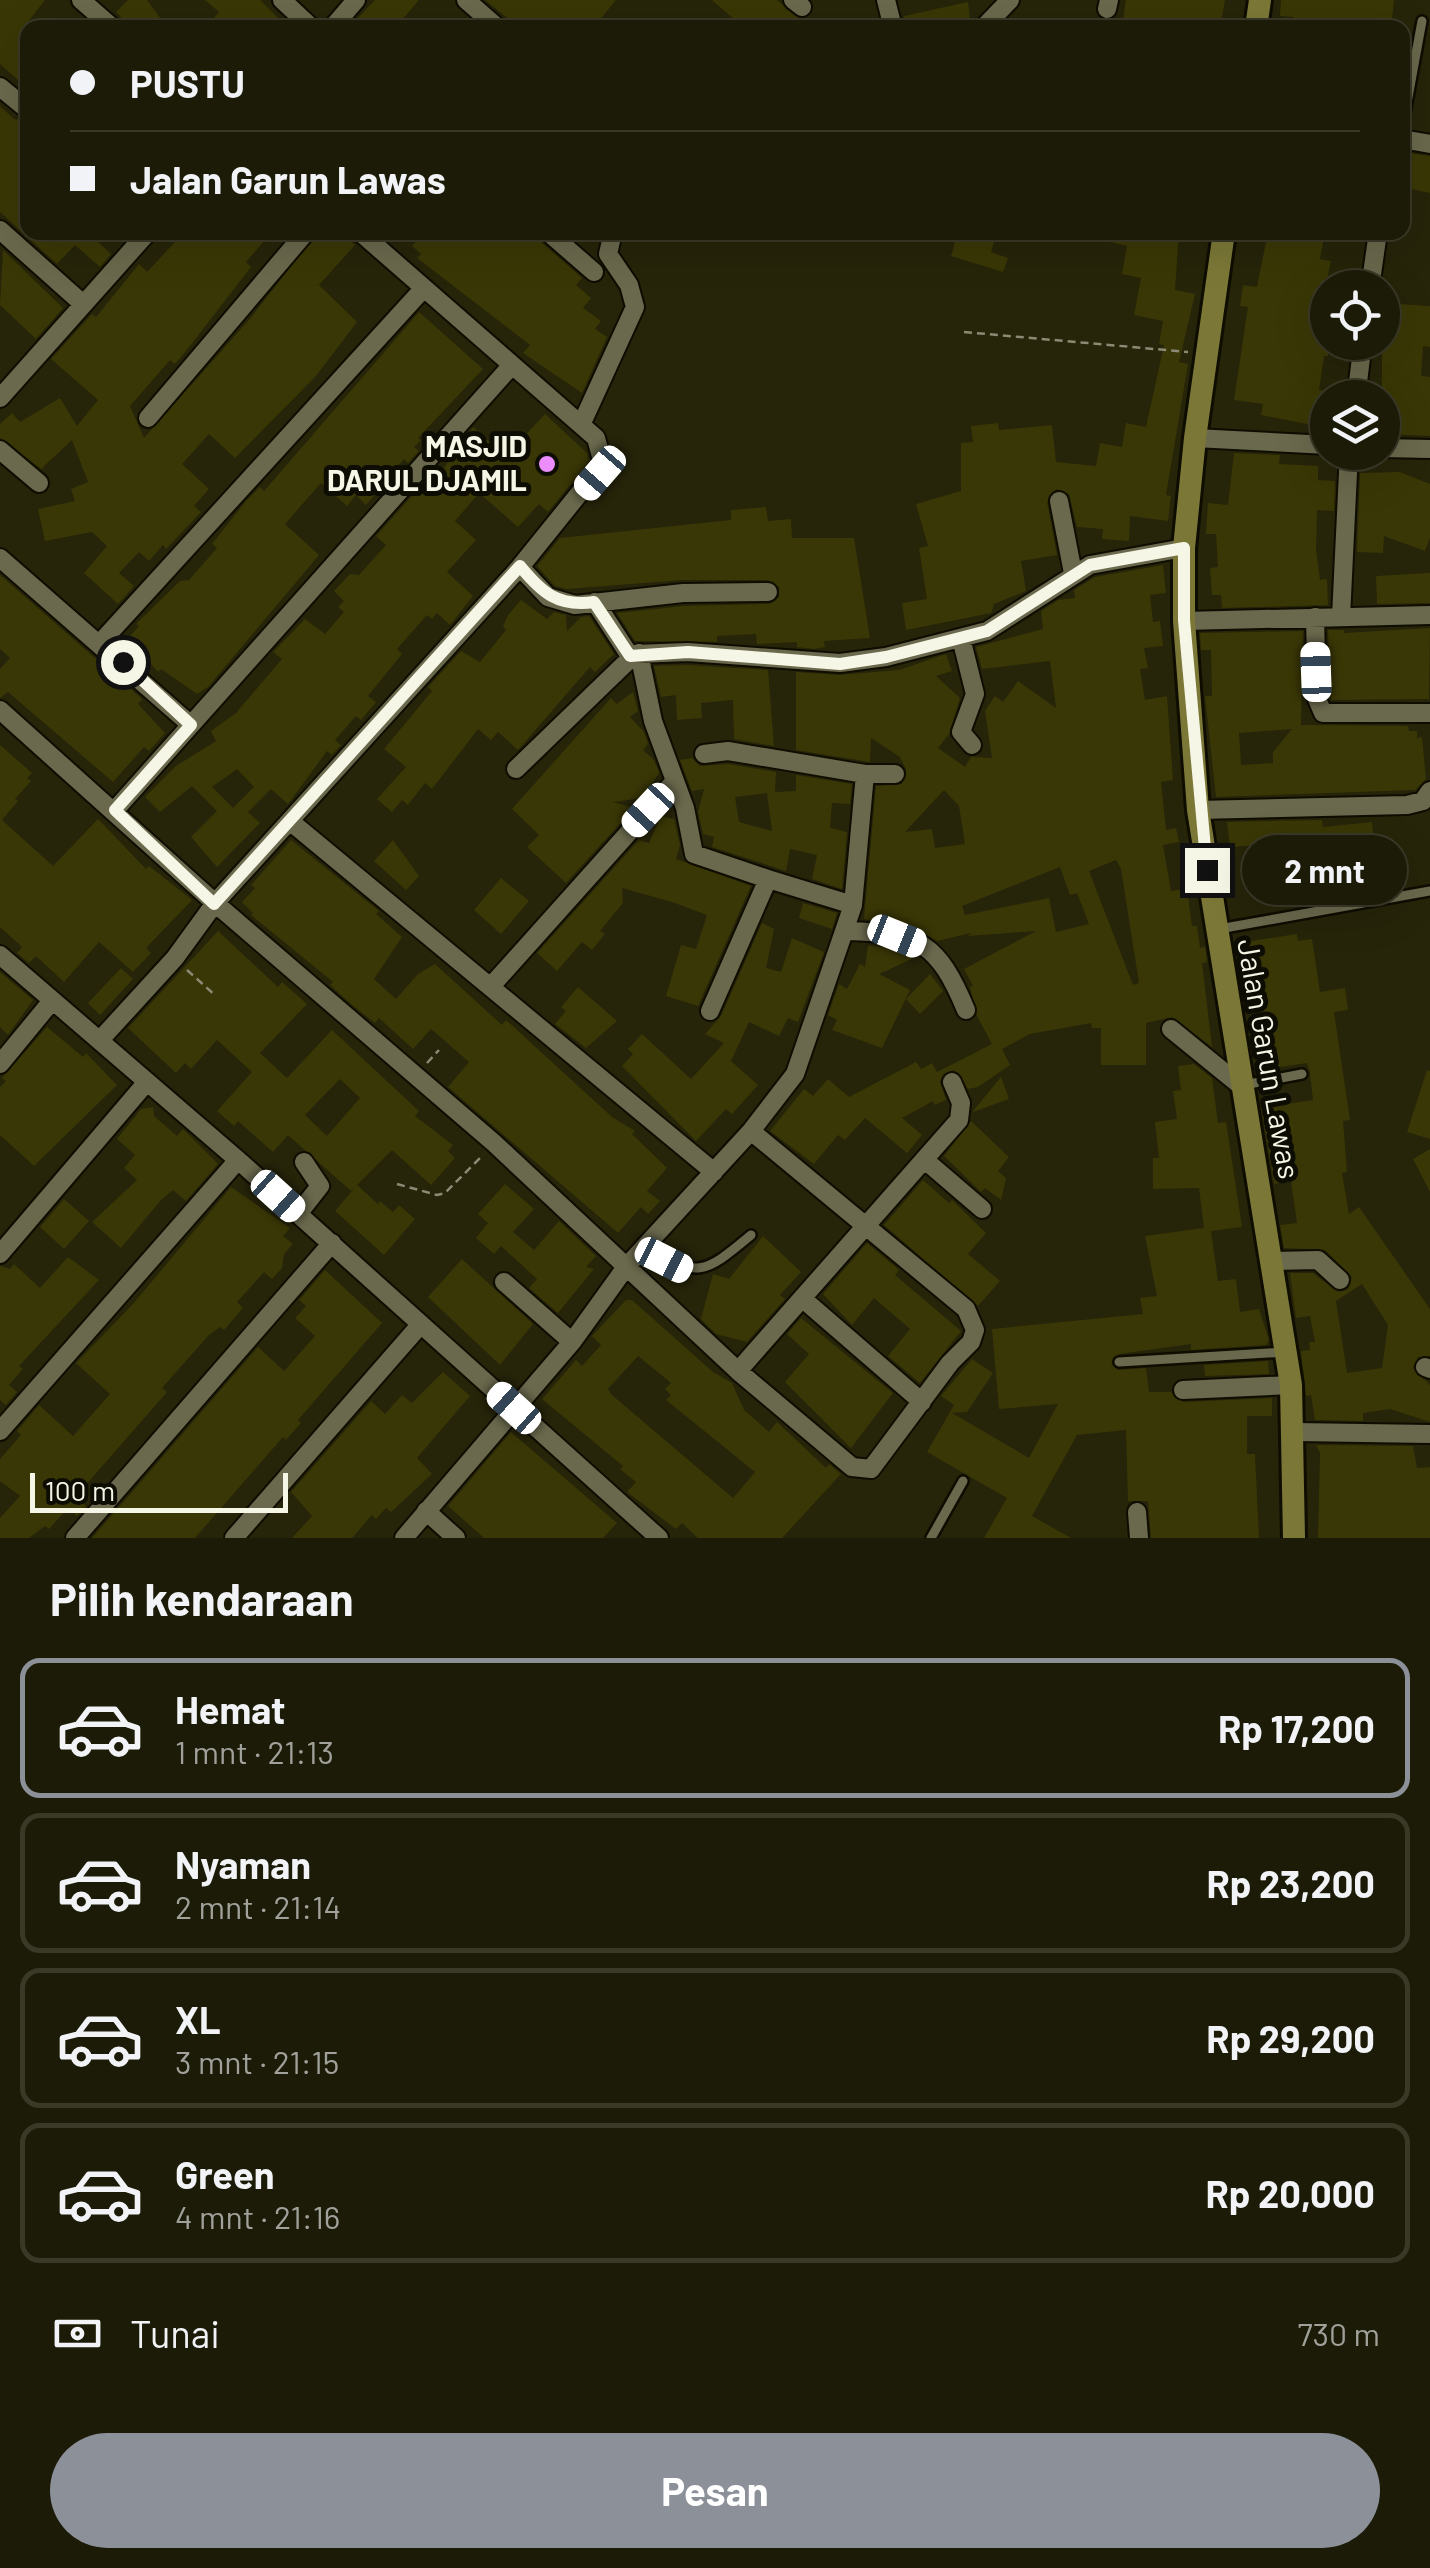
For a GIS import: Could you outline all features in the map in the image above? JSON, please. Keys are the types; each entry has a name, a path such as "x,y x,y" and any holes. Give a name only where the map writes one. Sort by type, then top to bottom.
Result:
{"main road":[{"name":"Jalan Garun Lawas","path":"1223,240 1195,438 1184,548 1184,620 1198,810 1241,1086 1274,1261 1291,1385 1295,1432 1294,1538"}],"street":[{"path":"81,0 103,20"},
{"path":"282,0 303,20"},
{"path":"339,20 356,0"},
{"path":"466,0 489,20"},
{"path":"991,20 1010,0"},
{"path":"0,86 20,103"},
{"path":"0,230 83,304"},
{"path":"3,388 141,240"},
{"path":"148,418 299,240"},
{"path":"100,1040 175,958 214,904 600,473 602,451 582,425 369,240"},
{"path":"557,240 594,272"},
{"path":"582,425 635,307 629,285 608,254 611,240"},
{"path":"1373,270 1377,240"},
{"path":"101,642 424,288"},
{"path":"115,810 512,365"},
{"path":"1195,438 1310,444"},
{"path":"1400,448 1430,449"},
{"path":"0,450 38,484"},
{"path":"1342,618 1348,470"},
{"path":"1060,501 1073,573"},
{"path":"516,770 634,654 688,652 840,664 961,638 1005,622 1073,573 1105,561 1184,548"},
{"path":"0,558 101,642 191,725"},
{"path":"520,566 548,597 575,605 683,593 768,592"},
{"path":"594,602 634,654 673,783 685,808 696,857 853,906"},
{"path":"1184,620 1430,616"},
{"path":"1315,617 1317,699 1325,715 1430,713"},
{"path":"961,638 975,694 961,732 972,745"},
{"path":"0,710 115,810 214,904 494,1143 738,1370 862,1470 878,1465 971,1342 972,1321 966,1309 751,1131"},
{"path":"704,754 728,751 865,774 896,774"},
{"path":"404,1538 572,1342 643,1248 751,1131 802,1060 853,906 865,774"},
{"path":"492,984 673,783"},
{"path":"1198,810 1406,805 1423,801 1430,791"},
{"path":"291,822 492,984 714,1172"},
{"path":"710,1011 768,879"},
{"path":"847,930 887,933 932,950 944,962 966,1010"},
{"path":"0,955 238,1160 659,1538"},
{"path":"0,1064 51,1002"},
{"path":"1171,1029 1241,1086"},
{"path":"0,1254 146,1082"},
{"path":"738,1370 863,1226 926,1161 961,1116 961,1103 952,1082"},
{"path":"0,1431 238,1160"},
{"path":"926,1161 982,1209"},
{"path":"298,1214 320,1186 304,1162"},
{"path":"75,1538 332,1244"},
{"path":"1274,1261 1318,1260 1340,1280"},
{"path":"504,1282 572,1342"},
{"path":"802,1299 922,1402"},
{"path":"234,1538 421,1324"},
{"path":"1183,1390 1291,1385"},
{"path":"1295,1432 1430,1434"},
{"path":"426,1511 456,1538"},
{"path":"1138,1512 1139,1538"}],"lane":[{"path":"1410,87 1422,22"},
{"path":"1216,930 1430,891"},
{"path":"1241,1086 1302,1074"},
{"path":"643,1248 686,1270 704,1270 750,1235"},
{"path":"1120,1362 1286,1352"},
{"path":"931,1538 963,1481"}],"path":[{"path":"964,332 1032,342 1204,353"},
{"path":"175,958 216,996"},
{"path":"397,1184 437,1196 445,1193 494,1143"}],"building":[{"path":"0,0 45,0 30,20 20,20 20,82 0,64"},
{"path":"128,0 147,0 162,20 124,20 116,12"},
{"path":"205,0 260,0 280,20 212,20 219,12"},
{"path":"375,0 419,0 402,20 356,20"},
{"path":"485,0 616,0 600,20 510,20"},
{"path":"712,0 777,0 801,20 735,20"},
{"path":"1126,0 1225,0 1221,20 1123,20"},
{"path":"1281,0 1394,0 1392,20 1294,20 1280,16"},
{"path":"968,2 970,20 905,20 904,16"},
{"path":"0,106 20,120 20,230 0,212"},
{"path":"1410,153 1430,156 1430,193 1410,189"},
{"path":"31,240 96,240 111,254 100,267 75,245 57,264"},
{"path":"265,240 246,262 251,267 186,351 175,364 170,360 130,406 144,438 249,320 312,240 350,240 355,245 319,285 357,322 316,376 235,458 209,434 182,464 209,489 194,506 201,512 166,549 163,545 149,561 139,552 119,573 134,586 118,604 84,573 107,546 92,532 45,541 38,509 75,501 71,489 88,482 72,440 41,469 0,438 0,424 12,413 20,422 60,398 77,426 98,400 51,359 92,314 96,317 139,264 147,272 175,242"},
{"path":"418,240 540,240 582,278 576,285 591,298 583,308 601,321 595,329 607,337 582,393 523,353 530,345 417,258 421,254 412,246"},
{"path":"956,240 995,240 991,252 1008,258 1003,272 951,256"},
{"path":"1102,240 1178,240 1175,290 1195,294 1179,362 1188,364 1166,495 1171,496 1168,521 1130,516 1129,541 1102,539 1103,529 1077,527 1069,494 1056,489 1047,502 1057,555 1021,561 1026,591 994,604 991,613 906,630 902,603 927,599 919,548 928,546 916,504 961,491 961,443 973,442 971,426 998,423 999,430 1052,425 1056,462 1096,466 1100,443 1122,447 1126,423 1146,427 1164,345 1159,344 1163,321 1134,315 1141,278 1122,274 1127,246"},
{"path":"1266,240 1324,240 1320,259 1331,261 1329,270 1310,270 1310,360 1323,360 1320,380 1310,380 1310,425 1261,415 1263,404 1234,400 1248,307 1240,306 1243,285 1257,287"},
{"path":"3,250 63,308 36,339 0,305"},
{"path":"1400,304 1430,306 1430,347 1423,346 1421,376 1430,377 1430,436 1400,435 1400,380 1382,380 1382,360 1400,360"},
{"path":"419,312 483,369 418,438 421,440 414,447 419,451 408,463 404,459 366,505 356,495 347,506 321,483 285,524 319,555 208,687 197,694 161,669 158,672 130,636 139,626 136,624 180,581 189,580 217,548 212,544 246,501 260,487 264,491"},
{"path":"545,414 587,453 589,461 548,512 539,504 518,527 479,493 455,521 476,540 447,572 473,596 450,625 437,613 432,619 427,615 397,649 402,654 368,696 376,702 361,720 356,716 335,740 341,745 332,755 327,751 288,804 271,789 248,812 260,823 217,867 191,837 217,811 192,786 160,812 145,797 176,766 216,741 211,731 236,713 282,659 273,652 305,619 325,634 344,612 338,607 344,601 334,591 350,574 359,575 386,545 376,536 437,468 441,472 473,427 506,456","holes":["237,769 254,787 233,808 212,787"]},
{"path":"1234,453 1280,455 1279,464 1310,466 1310,470 1318,470 1318,480 1335,481 1334,511 1317,510 1316,549 1320,580 1327,579 1328,605 1222,608 1221,595 1212,595 1210,568 1218,567 1216,534 1206,534 1208,503 1228,505"},
{"path":"1400,472 1430,484 1430,538 1425,551 1384,536 1383,553 1357,552 1360,473"},
{"path":"766,507 768,521 791,519 792,538 854,538 870,638 824,641 825,647 814,649 797,647 797,642 757,644 756,634 717,636 717,642 635,641 617,613 684,606 769,604 779,597 779,587 768,580 683,580 566,589 555,586 537,566 560,538 731,520 731,510"},
{"path":"1163,565 1166,593 1150,595 1153,622 1160,621 1163,646 1144,648 1148,668 1140,669 1145,700 1167,696 1173,780 1161,782 1166,830 1176,828 1179,842 1163,845 1171,891 1187,889 1192,926 1197,926 1200,948 1205,947 1207,962 1202,963 1212,1047 1172,1017 1146,1023 1146,1065 1101,1065 1101,1028 1092,1028 1091,1023 1030,1034 1002,1049 1010,1065 978,1087 968,1089 954,1070 943,1074 940,1082 946,1100 935,1105 933,1101 902,1118 922,1135 907,1153 865,1118 845,1140 838,1135 814,1164 770,1131 804,1089 813,1096 828,1079 849,1097 916,1062 921,1069 932,1063 937,1072 992,1044 977,1016 970,987 973,986 964,969 1036,931 968,936 971,933 937,941 913,927 864,919 876,786 902,784 906,769 900,757 871,738 870,762 796,750 796,672 839,675 899,670 946,654 952,671 936,676 960,698 949,734 938,748 965,767 971,757 992,758 985,711 995,696 1003,702 1018,681 1056,708 1050,661 982,669 976,647 1043,629 1041,611 1058,600 1075,598 1074,590 1095,577","holes":["944,790 959,806 965,844 935,848 932,829 905,832","1116,860 1121,869 1139,983 1133,985 1089,871","1060,867 1070,895 1077,893 1089,924 1056,932 1049,898 965,915 962,906"]},
{"path":"1430,573 1430,603 1377,604 1376,576"},
{"path":"0,575 142,699 138,704 165,733 149,751 144,747 113,782 8,692 0,698 0,669 10,658 0,649"},
{"path":"521,600 547,619 554,612 566,615 567,631 581,617 589,616 614,654 595,672 590,667 518,750 498,732 491,740 478,729 432,789 425,783 408,805 402,800 392,812 377,799 406,767 384,749 432,691 428,687 461,651 480,662 506,630 503,626 508,615"},
{"path":"1430,628 1429,699 1331,700 1328,630 1344,633"},
{"path":"1303,631 1301,725 1408,726 1409,731 1417,731 1417,738 1422,737 1426,779 1415,790 1216,797 1205,696 1212,696 1211,650 1201,650 1200,633","holes":["1292,729 1273,752 1273,763 1241,765 1239,733"]},
{"path":"654,666 768,670 774,746 734,739 733,700 701,703 702,718 677,720 676,695 661,697"},
{"path":"633,692 638,711 630,717 644,732 648,744 643,750 654,760 659,773 643,798 613,802 634,808 566,883 527,847 539,835 512,809 611,698 617,704"},
{"path":"0,745 32,773 27,778 31,781 2,820 53,866 98,819 146,869 149,866 192,900 146,948 151,953 133,972 99,942 64,982 36,956 29,963 17,953 22,947 0,927"},
{"path":"692,758 700,766 728,764 776,772 775,792 796,791 796,775 852,784 850,804 832,803 830,828 847,832 842,889 812,879 817,855 790,849 786,871 712,847 714,837 703,834 698,812 704,789 692,791 680,760","holes":["767,793 772,831 739,822 735,797"]},
{"path":"661,816 674,819 680,845 676,859 751,886 698,1006 666,996 681,945 696,949 707,915 672,902 622,888 623,903 600,931 605,934 592,950 582,942 557,971 537,953 639,840 649,843"},
{"path":"1322,820 1323,827 1372,822 1375,851 1289,856 1288,843 1230,847 1227,822"},
{"path":"291,840 379,911 376,914 402,937 374,979 396,999 418,974 435,964 502,1025 506,1020 612,1117 635,1131 632,1134 667,1168 647,1191 660,1201 648,1214 641,1207 618,1233 448,1087 469,1062 431,1029 413,1049 379,1018 375,1023 352,1005 330,985 333,982 251,915 242,902 255,888 251,885"},
{"path":"393,840 419,876 406,890 374,861"},
{"path":"501,878 529,901 501,934 474,910"},
{"path":"803,903 837,913 832,929 799,918"},
{"path":"762,923 774,929 766,968 781,972 792,938 824,952 798,1022 788,1018 779,1036 749,1022 731,1061 758,1085 732,1114 726,1109 696,1141 622,1066 633,1054 628,1049 642,1034 691,1079 724,1043 705,1034 721,1016"},
{"path":"218,931 278,987 282,982 307,1004 260,1053 287,1078 332,1030 419,1111 415,1116 453,1145 448,1151 455,1158 431,1185 392,1150 351,1191 288,1135 273,1152 238,1121 234,1126 217,1111 252,1072 217,1040 191,1069 185,1063 176,1073 128,1028","holes":["340,1079 360,1098 327,1136 305,1115"]},
{"path":"1297,934 1298,941 1312,939 1320,992 1345,988 1348,1010 1334,1012 1350,1120 1343,1121 1347,1172 1342,1173 1349,1214 1359,1207 1430,1309 1430,1356 1418,1357 1413,1368 1430,1385 1430,1422 1390,1409 1363,1413 1363,1421 1315,1420 1311,1395 1306,1396 1301,1351 1310,1350 1309,1342 1315,1342 1310,1316 1296,1318 1290,1273 1313,1273 1338,1292 1348,1289 1352,1277 1325,1250 1284,1248 1280,1225 1297,1223 1291,1181 1274,1184 1261,1108 1313,1100 1310,1073 1307,1063 1260,1070 1245,942","holes":["1362,1284 1388,1325 1382,1368 1347,1373 1336,1301"]},
{"path":"868,945 905,951 912,959 879,974 910,990 882,1048 832,1030 837,1020 828,1015 839,984 847,989 860,964 865,967"},
{"path":"121,968 133,979 100,1015 88,1003"},
{"path":"0,972 33,1000 8,1035 0,1027"},
{"path":"930,974 943,991 920,1014 906,999"},
{"path":"578,987 617,1021 586,1048 555,1024 566,1011 561,1007"},
{"path":"47,1027 83,1057 86,1053 117,1085 34,1166 0,1135 0,1087 6,1081 2,1078"},
{"path":"1194,1064 1212,1078 1218,1123 1226,1122 1242,1227 1211,1231 1218,1281 1236,1279 1240,1312 1259,1309 1269,1340 1266,1345 1191,1350 1191,1344 1119,1354 1111,1363 1118,1370 1146,1368 1149,1392 1171,1392 1183,1402 1272,1398 1272,1416 1247,1416 1247,1454 1255,1454 1259,1538 1151,1538 1148,1501 1128,1501 1126,1430 1077,1435 1032,1516 1071,1538 984,1538 1007,1498 927,1452 954,1405 941,1396 972,1359 993,1373 967,1412 952,1413 1029,1458 1058,1404 999,1409 992,1329 1143,1314 1140,1298 1157,1296 1145,1236 1204,1228 1199,1188 1153,1189 1153,1158 1159,1158 1155,1122 1177,1119 1173,1091 1181,1090 1178,1066"},
{"path":"1427,1070 1430,1071 1430,1139 1407,1132"},
{"path":"1001,1077 1009,1099 973,1112 973,1111"},
{"path":"153,1107 154,1116 177,1136 183,1129 218,1164 186,1201 173,1190 161,1200 121,1248 92,1222 137,1180 124,1168 135,1155 117,1139 141,1109"},
{"path":"971,1121 1009,1157 998,1171 1006,1178 1001,1200 985,1188 981,1192 944,1156"},
{"path":"1430,1149 1430,1192 1413,1159"},
{"path":"923,1180 949,1203 952,1200 986,1233 968,1254 1000,1281 978,1306 884,1225"},
{"path":"505,1184 534,1209 513,1232 534,1250 559,1221 596,1256 586,1267 594,1269 558,1313 529,1288 537,1279 501,1246 494,1254 476,1238 488,1223 478,1214"},
{"path":"357,1185 378,1204 380,1201 393,1212 399,1205 415,1219 384,1255 335,1211"},
{"path":"231,1187 290,1228 283,1236 293,1244 284,1254 282,1268 272,1279 264,1272 237,1302 243,1308 224,1330 220,1327 209,1335 162,1388 167,1392 84,1487 87,1491 79,1500 86,1506 77,1516 68,1508 49,1529 45,1526 29,1538 0,1538 0,1518 20,1496 0,1481 0,1459 21,1435 17,1431 39,1405 73,1436 110,1394 76,1363 133,1304"},
{"path":"64,1199 89,1221 64,1249 40,1227"},
{"path":"763,1236 801,1272 780,1295 785,1299 747,1342 716,1334 701,1319 713,1274 729,1279"},
{"path":"867,1243 899,1270 895,1275 961,1331 920,1383 888,1356 910,1329 874,1298 852,1325 823,1294"},
{"path":"68,1257 99,1280 19,1366 23,1369 9,1385 17,1392 6,1405 0,1400 0,1266 10,1269 14,1264 40,1288"},
{"path":"462,1259 533,1324 500,1365 428,1297"},
{"path":"325,1270 382,1323 298,1420 301,1423 286,1440 283,1437 195,1538 92,1538 258,1347 284,1371 315,1336 295,1318 306,1306 299,1300"},
{"path":"626,1300 632,1300 713,1372 732,1383 744,1410 769,1432 777,1422 826,1468 829,1464 841,1474 782,1538 698,1538 682,1523 676,1529 627,1492 636,1482 620,1469 623,1466 542,1399 576,1360 582,1366 601,1345 592,1336","holes":["638,1356 671,1383 665,1389 671,1395 666,1400 755,1472 733,1498 608,1389"]},
{"path":"801,1318 893,1393 851,1448 785,1382 809,1354 787,1334"},
{"path":"1268,1361 1269,1374 1205,1376 1204,1365"},
{"path":"443,1372 470,1396 417,1458 432,1474 391,1512 386,1508 376,1519 372,1515 352,1538 292,1538 312,1516 291,1492 371,1401 385,1414 402,1395 412,1403"},
{"path":"511,1432 617,1523 603,1538 484,1538 448,1506"},
{"path":"1316,1445 1413,1446 1417,1468 1430,1467 1430,1538 1318,1538 1320,1453"}],"place":[{"name":"MASJID DARUL DJAMIL","path":"547,464"}],"route":[{"path":"123,662 191,725 115,810 214,904 520,566 548,597 575,605 594,602 630,656 688,652 840,664 886,657 987,631 1028,608 1080,570 1105,561 1184,548 1184,620 1198,810 1207,870"}]}
